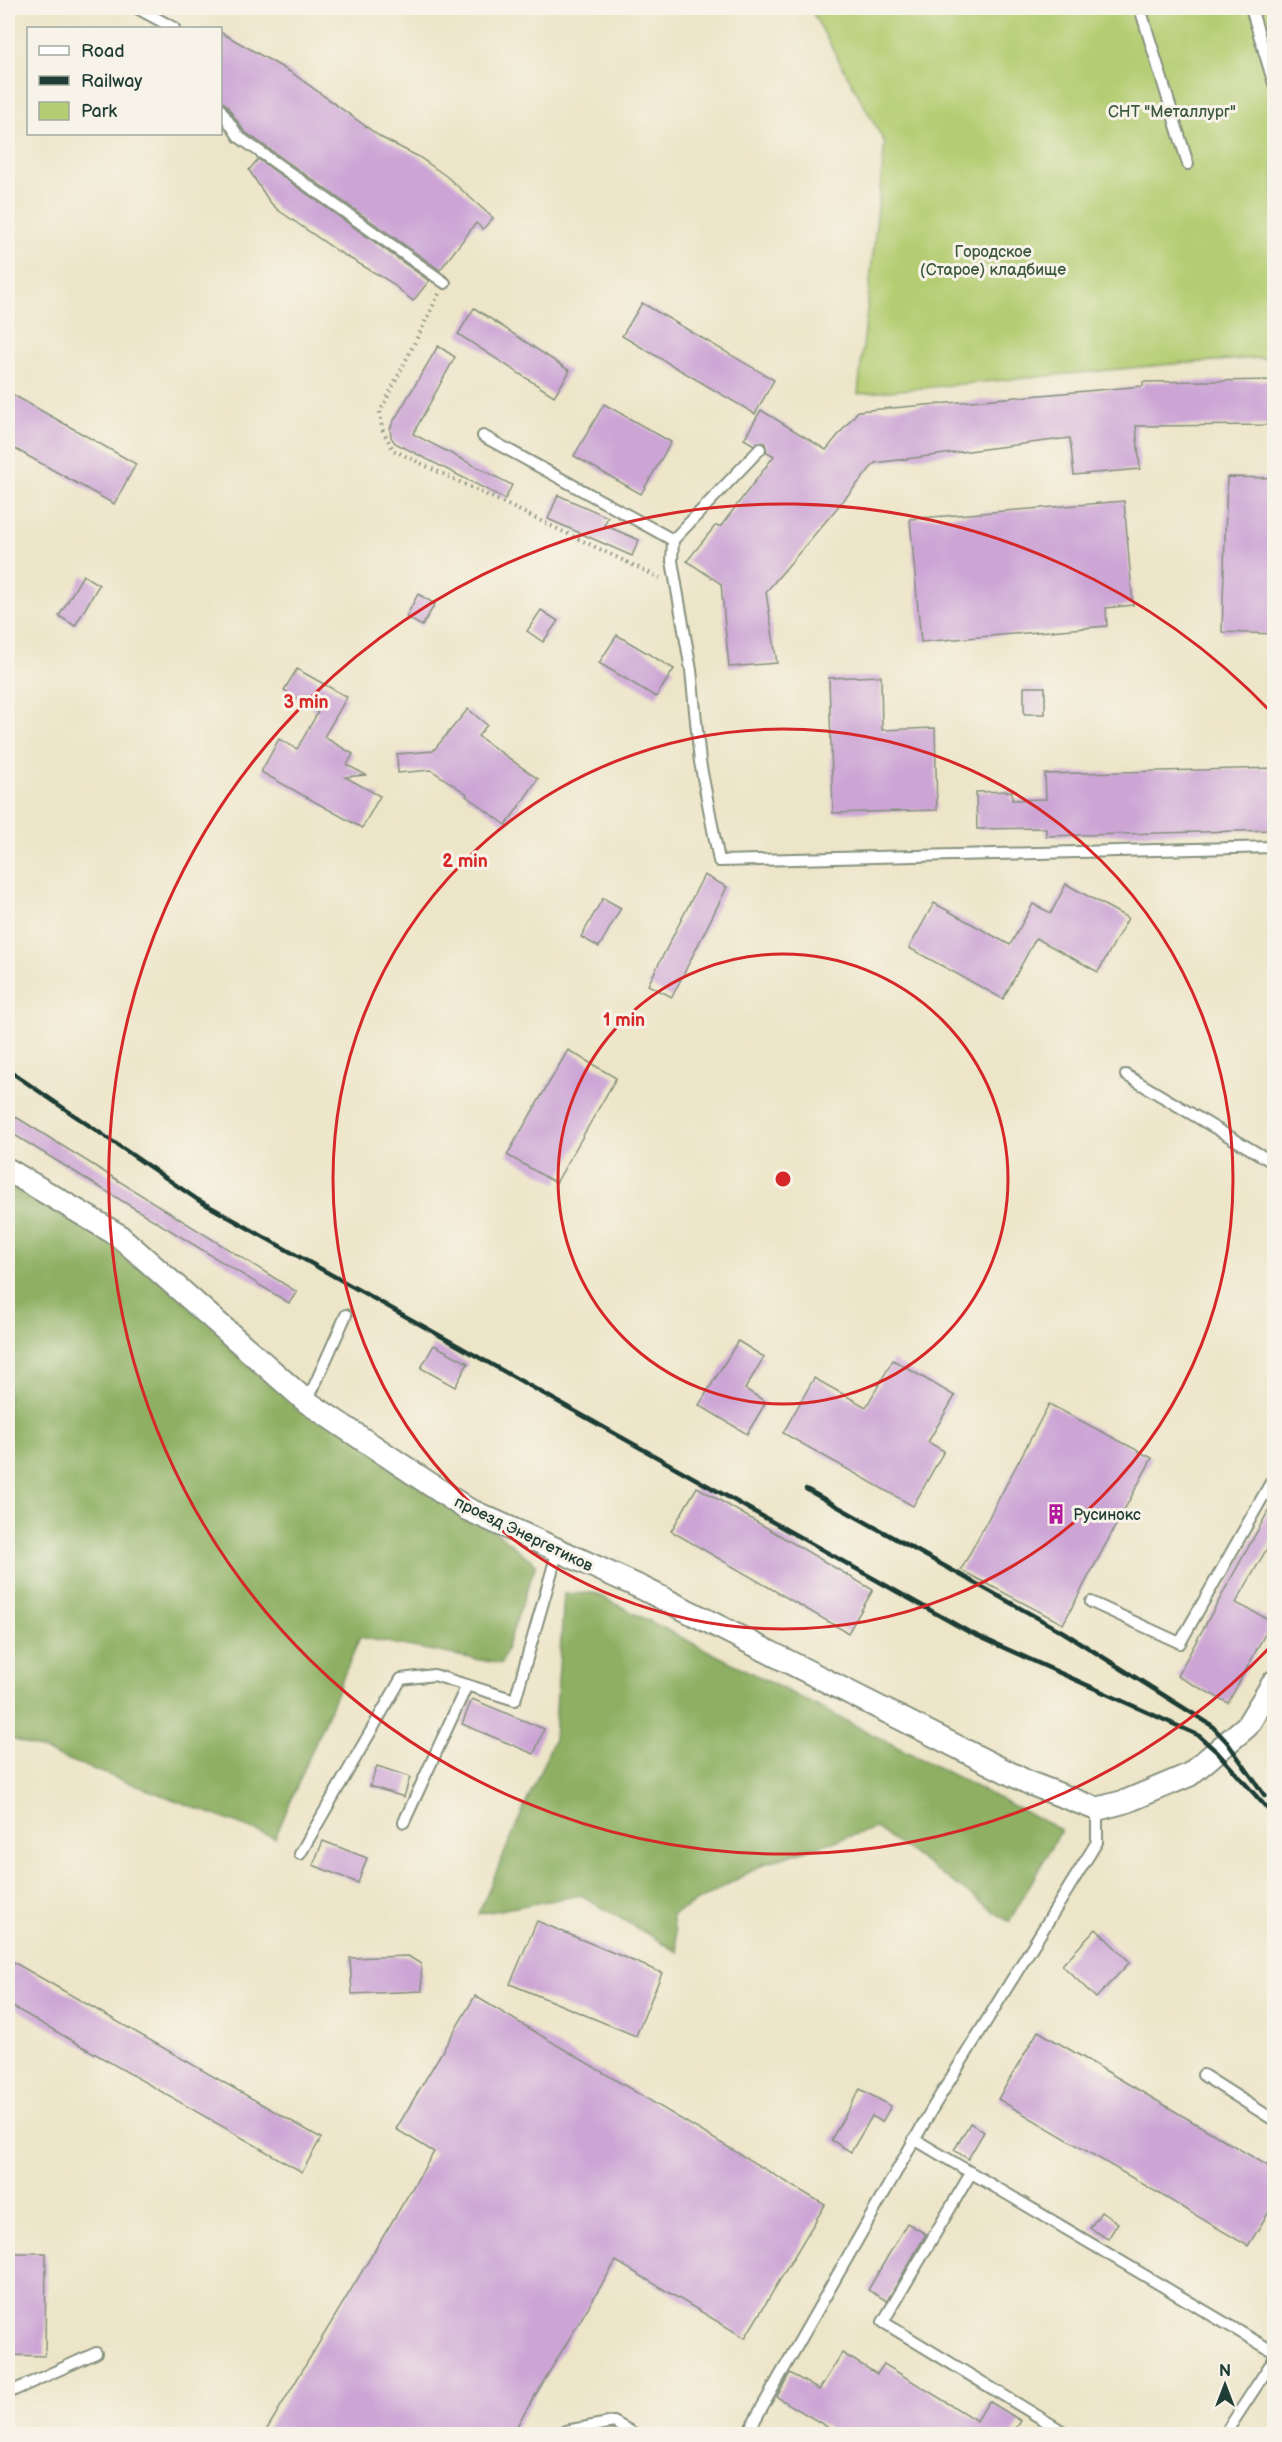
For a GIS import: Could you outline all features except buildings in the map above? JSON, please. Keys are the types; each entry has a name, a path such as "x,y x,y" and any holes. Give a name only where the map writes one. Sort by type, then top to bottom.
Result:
{"street":[{"name":"проезд Энергетиков","path":"8,1170 118,1235 308,1402 467,1509 642,1588 1029,1783 1097,1809"},
{"path":"1097,1809 1127,1801 1189,1775 1247,1726 1275,1682"}],"lane":[{"path":"136,8 172,27"},
{"path":"1140,8 1188,164"},
{"path":"1251,8 1275,84"},
{"path":"222,112 239,137 445,283"},
{"path":"483,435 673,540"},
{"path":"760,449 673,540 672,561 691,670 700,762 720,861 1275,847"},
{"path":"1126,1075 1275,1163"},
{"path":"308,1402 346,1315"},
{"path":"1091,1602 1180,1643 1275,1477"},
{"path":"300,1854 401,1679 434,1675 515,1700 558,1550"},
{"path":"405,1822 467,1685"},
{"path":"742,2434 748,2432 914,2139 1097,1842 1097,1809"},
{"path":"1203,2075 1275,2120"},
{"path":"914,2139 1275,2352"},
{"path":"971,2173 883,2322 1067,2434"},
{"path":"8,2393 96,2353"},
{"path":"1225,2434 1275,2359"},
{"path":"564,2434 566,2431 614,2422 635,2434"}],"path":[{"path":"445,283 380,412 381,429 393,450 677,586"}],"green space":[{"path":"810,8 1274,8 1274,357 1172,364 858,394 885,143"},
{"path":"8,1170 118,1235 307,1402 467,1509 536,1564 501,1664 360,1637 275,1838 8,1737"},
{"path":"594,1593 1061,1830 1009,1922 876,1828 766,1863 672,1915 678,1952 581,1895 478,1914 554,1739 564,1594"}],"railway":[{"path":"8,1070 198,1200 969,1632 1198,1735 1217,1752 1274,1816"},
{"path":"806,1489 1063,1632 1211,1725 1227,1742 1265,1796"}],"place":[{"name":"Русинокс","path":"1056,1514"}],"park label":[{"name":"СНТ \"Металлург\"","path":"1172,111"},
{"name":"Городское (Старое) кладбище","path":"993,260"}]}
